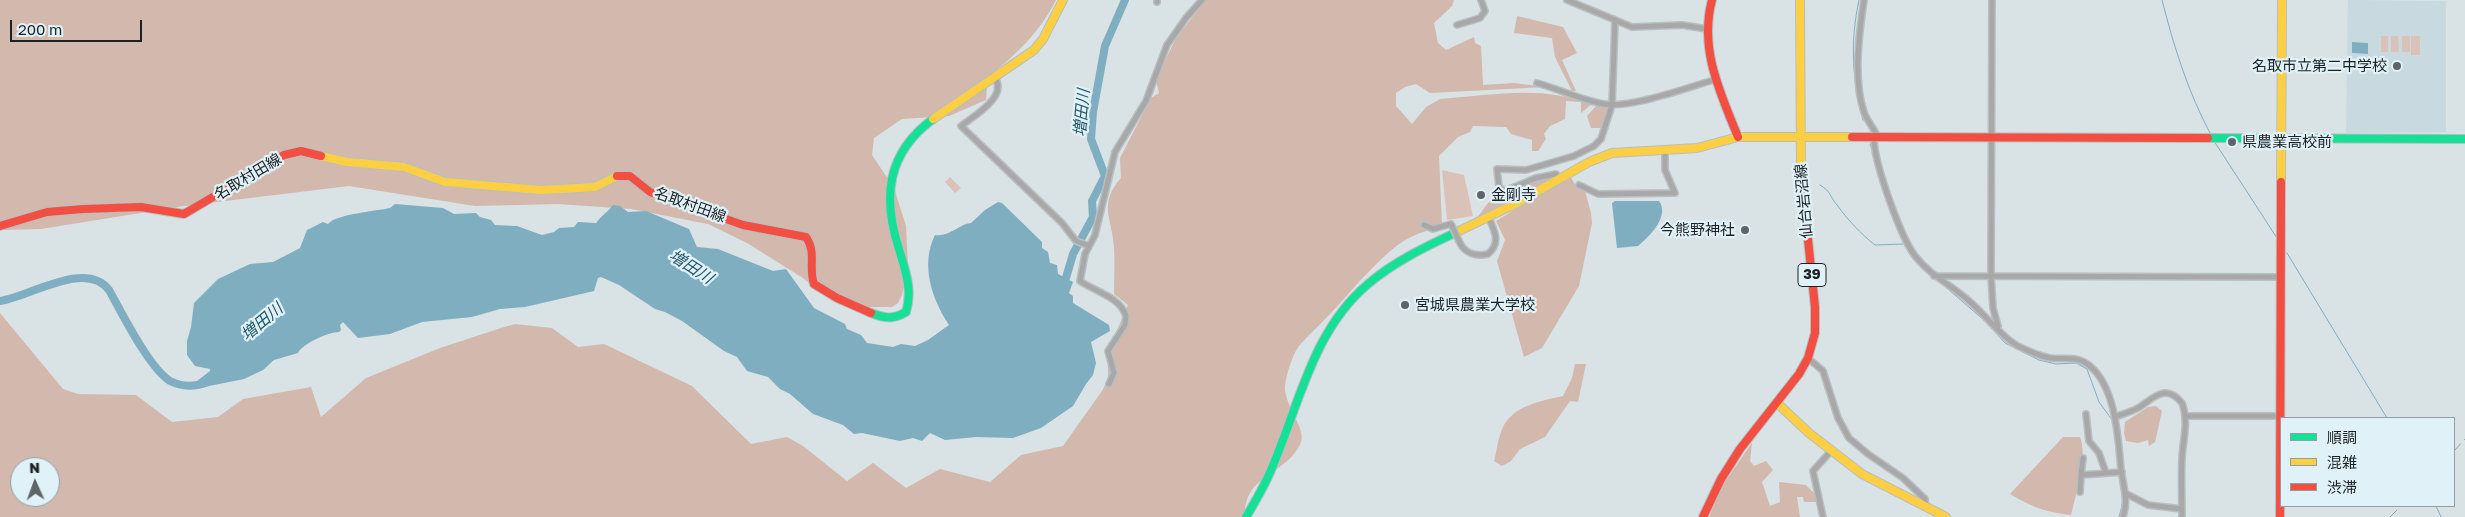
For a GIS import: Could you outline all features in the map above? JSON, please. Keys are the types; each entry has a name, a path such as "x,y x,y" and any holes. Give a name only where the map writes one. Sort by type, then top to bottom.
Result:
{"street":[{"name":"名取村田線","path":"0,226 47,212 83,209 141,208 184,214 284,155 301,151 347,162 397,165 445,182 541,190 595,187 620,174 630,176 650,192 743,225 806,237 815,252 812,274 814,284 828,295 875,314 894,318 906,312 911,297 890,220 888,201 890,184 898,159 906,145 924,126 993,76 1034,50 1043,39 1063,0"},
{"path":"1109,384 1114,373 1108,350 1125,325 1126,316 1116,301 1080,281 1086,245 1098,222 1115,152 1140,115 1167,45 1186,18 1202,0"},
{"path":"1457,25 1480,18 1485,11 1481,0"},
{"path":"1567,0 1614,22 1632,27 1682,25 1707,29"},
{"path":"1712,0 1707,29 1709,50 1717,79 1738,137"},
{"name":"仙台岩沼線","path":"1703,517 1740,449 1800,374 1808,358 1813,340 1816,320 1803,196 1800,136 1800,0"},
{"path":"1864,0 1859,52 1861,101 1876,136 1878,160 1904,237 1917,258 1934,276 1968,300 2017,346 2044,356 2076,359 2088,364 2100,377 2115,417 2125,493 2126,508 2122,517"},
{"path":"1992,0 1992,275 1994,313 1999,329"},
{"path":"2280,517 2282,0"},
{"path":"1560,179 1556,174 1546,176 1506,191 1499,186 1497,169 1526,170 1574,156 1594,146 1601,139 1612,105 1614,22"},
{"path":"993,76 997,80 999,90 995,98 961,126 1062,223 1076,241 1086,245"},
{"path":"1537,83 1612,105 1645,100 1717,79"},
{"path":"1246,517 1274,467 1313,357 1338,314 1375,277 1402,258 1489,218 1560,179 1611,154 1638,149 1692,149 1738,137 2465,139"},
{"path":"1579,185 1598,194 1675,193 1665,170 1665,150"},
{"path":"1424,225 1433,229 1451,224 1467,252 1477,256 1488,254 1495,246 1496,239 1489,218"},
{"path":"1934,276 2281,277"},
{"path":"1808,358 1820,367 1825,374 1838,418 1849,438 1868,454 1904,478 1925,499 1926,507"},
{"path":"2115,417 2133,410 2162,393 2179,400 2185,416 2185,441 2182,456 2182,517"},
{"path":"1777,402 1831,451 1862,474 1946,517"},
{"path":"2086,414 2089,440 2099,453 2106,473"},
{"path":"2185,416 2280,416"},
{"path":"1823,517 1813,472 1831,451"},
{"path":"2080,492 2083,458"},
{"path":"2081,475 2122,472"},
{"path":"2125,493 2154,507 2182,509"}],"shaded area":[{"path":"0,0 1056,0 1043,22 1027,42 988,76 986,100 949,116 902,119 874,138 872,155 894,188 906,226 908,266 902,295 898,303 892,307 869,307 840,301 823,294 803,278 747,243 708,224 631,209 558,204 475,206 349,186 184,206 41,229 0,230"},
{"path":"1206,0 1454,0 1452,6 1434,23 1438,43 1446,50 1474,37 1475,43 1481,46 1483,85 1514,83 1546,87 1430,93 1416,84 1405,87 1396,93 1396,106 1412,124 1426,107 1440,99 1535,93 1572,98 1592,104 1581,113 1581,102 1566,101 1565,119 1550,126 1544,134 1546,139 1538,151 1532,151 1532,140 1511,134 1506,127 1473,126 1470,132 1458,137 1439,156 1442,225 1407,239 1387,254 1299,346 1290,364 1285,392 1300,429 1301,442 1295,453 1267,475 1251,491 1246,502 1245,517 0,517 0,313 63,389 78,394 136,395 172,422 218,417 243,399 311,387 321,417 366,378 440,348 515,324 552,328 578,347 604,344 692,386 751,444 787,437 803,446 847,481 873,463 906,488 940,469 990,482 1021,455 1063,446 1102,391 1108,379 1108,351 1128,305 1114,294 1114,247 1108,204 1114,187 1121,178 1120,158 1151,98 1159,93 1156,80 1176,38"},
{"name":"名取市立第二中学校","path":"2348,0 2446,1 2446,132 2346,133"},
{"path":"1517,16 1563,27 1577,53 1562,60 1576,91 1572,91 1555,57 1552,38 1514,33"},
{"path":"2381,36 2388,36 2388,52 2381,52"},
{"path":"2391,36 2398,36 2399,52 2391,52"},
{"path":"2402,36 2410,36 2410,52 2402,52"},
{"path":"2411,36 2420,36 2420,55 2411,55"},
{"path":"1597,105 1607,107 1609,110 1602,128 1591,128 1587,116"},
{"path":"1442,170 1464,175 1473,216 1447,220"},
{"path":"1570,176 1576,186 1585,191 1592,223 1579,286 1542,348 1524,357 1497,261 1505,240 1496,221"},
{"path":"950,177 961,188 955,193 945,182"},
{"path":"1554,177 1476,219 1489,202 1531,183"},
{"path":"1575,364 1586,364 1578,402 1570,401 1545,437 1520,449 1511,461 1502,466 1494,461 1501,431 1508,420 1529,405 1563,396 1572,378"},
{"path":"2156,406 2162,411 2155,442 2149,446 2148,440 2138,443 2126,441 2124,433 2125,422 2148,407"},
{"path":"2063,437 2080,437 2082,445 2082,465 2071,515 2039,508 2010,494"},
{"path":"1752,443 1750,461 1754,466 1766,461 1773,470 1762,482 1770,506 1780,502 1779,482 1806,485 1816,495 1816,502 1804,502 1803,497 1797,497 1800,517 1709,517 1724,483"}],"water":[{"path":"2352,42 2368,43 2368,54 2352,53"},
{"path":"1615,201 1659,201 1662,207 1660,219 1653,231 1638,246 1617,248 1612,203"},
{"path":"998,202 1002,203 1042,242 1042,248 1048,252 1050,263 1057,265 1058,274 1073,282 1069,293 1073,296 1073,303 1109,325 1110,331 1091,342 1096,363 1093,375 1073,406 1041,428 1013,438 976,437 945,440 930,433 922,441 913,438 900,441 862,433 854,434 843,425 813,414 790,394 780,389 768,377 747,371 737,357 724,351 682,321 655,309 619,285 601,277 598,278 594,291 525,307 500,309 472,317 422,322 390,334 358,338 343,322 340,325 341,330 339,332 316,339 298,353 274,360 263,370 244,379 199,388 197,381 210,369 195,366 187,355 187,341 194,303 218,279 250,264 273,262 300,248 307,230 323,222 328,224 339,218 390,208 395,204 443,208 454,214 476,213 480,217 491,220 495,225 517,226 542,235 554,232 559,228 574,227 578,222 596,223 613,205 620,206 628,212 646,211 689,229 697,247 718,249 773,271 786,269 814,308 845,324 847,329 861,335 867,343 893,347 901,344 915,346 928,340 949,325 933,293 928,270 928,258 935,235 945,234 971,223 985,210"}],"waterway":[{"name":"増田川","path":"1063,288 1073,254 1093,217 1092,201 1105,176 1091,139 1093,112 1105,46 1125,0"},
{"path":"1859,0 1853,46 1856,90 1863,120"},
{"path":"2162,0 2182,69 2211,135"},
{"path":"2214,141 2277,238"},
{"path":"1870,144 1875,159"},
{"path":"1820,185 1829,192 1845,216 1875,245 1903,244"},
{"path":"1900,233 1912,258 1985,321 2005,343 2039,360 2056,364 2076,363 2087,369 2099,402 2113,421"},
{"path":"2287,253 2386,417"},
{"name":"増田川","path":"0,301 57,282 86,278 99,281 109,290 136,339 153,365 162,374 170,381 184,385 198,385 208,382"},
{"path":"2115,434 2118,470"},
{"path":"2119,475 2123,502 2119,517"},
{"path":"2436,507 2441,517"}],"railway":[{"path":"2455,450 2465,439"},
{"path":"2390,517 2400,507"}],"traffic: fast":[{"path":"871,313 889,317 906,312 909,296 904,265 891,212 890,194 892,177 906,146 933,119"},
{"path":"2208,138 2465,139"},
{"path":"1246,517 1268,476 1309,371 1333,324 1349,303 1378,276 1435,242 1459,231"}],"traffic: slow":[{"path":"933,119 1034,50 1043,39 1063,0"},
{"path":"1800,0 1801,172"},
{"path":"2281,182 2282,0"},
{"path":"1459,231 1515,204 1589,162 1612,153 1697,148 1738,137 1852,137"},
{"path":"321,156 347,162 404,167 445,182 541,190 595,187 617,176"},
{"path":"1777,403 1809,433 1862,474 1946,517"}],"traffic: jam":[{"path":"1712,0 1708,36 1713,70 1738,137"},
{"path":"1852,137 2208,138"},
{"path":"0,226 47,212 83,209 141,207 184,214 284,155 301,151 321,156"},
{"path":"1703,517 1721,479 1740,449 1799,374 1808,358 1815,333 1815,307 1801,172"},
{"path":"617,176 630,176 650,192 743,225 806,237 812,254 812,278 814,284 837,298 871,313"},
{"path":"2280,417 2281,182"},
{"path":"2280,507 2280,517"}],"place":[{"name":"名取市立第二中学校","path":"2397,66"},
{"name":"県農業高校前","path":"2232,142"},
{"name":"金剛寺","path":"1481,195"},
{"name":"今熊野神社","path":"1745,230"},
{"name":"宮城県農業大学校","path":"1405,305"}]}
